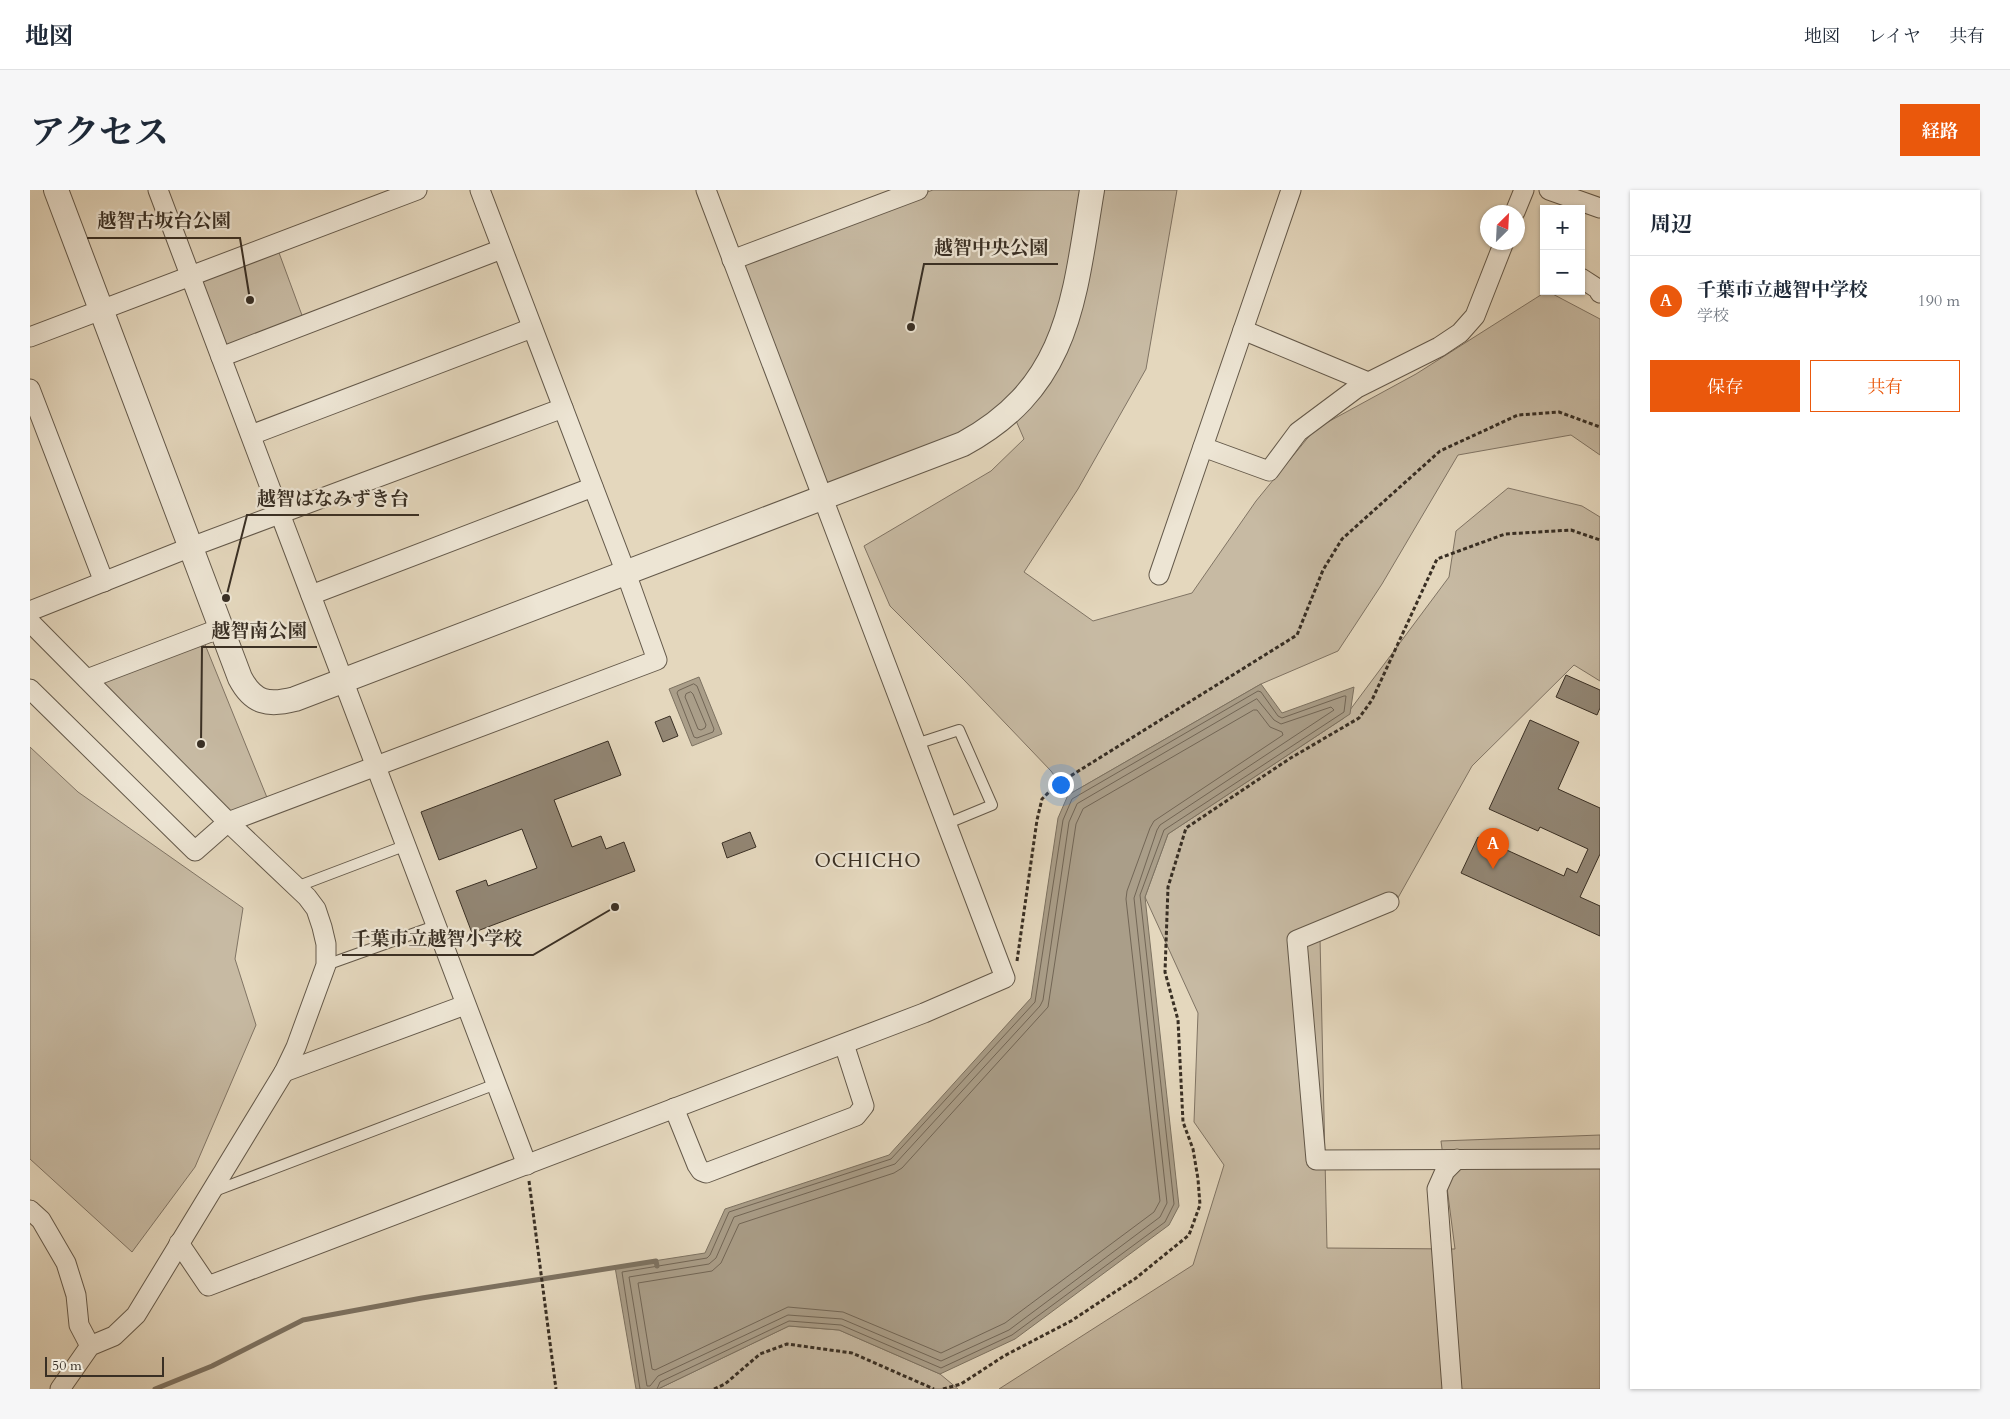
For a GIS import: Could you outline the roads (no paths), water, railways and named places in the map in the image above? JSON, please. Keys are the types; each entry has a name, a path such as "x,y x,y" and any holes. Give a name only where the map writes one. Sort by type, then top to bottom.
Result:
{"street":[{"path":"56,190 240,678 246,690 268,703 281,703 344,680 823,498 963,444 983,434 1000,421 1020,401 1039,378 1056,350 1074,293 1092,190"},
{"path":"30,337 417,190"},
{"path":"30,689 195,852 228,822 657,660 626,573 480,190"},
{"path":"179,1243 208,1286 844,1044 924,1013 1004,978 706,190"},
{"path":"732,260 918,190"},
{"path":"1159,575 1291,190"},
{"path":"1518,205 1524,190"},
{"path":"1549,190 1600,208"},
{"path":"165,192 190,276 376,765 404,846 527,1165"},
{"path":"221,357 502,249"},
{"path":"1203,447 1269,471 1298,432 1368,382 1439,347 1460,333 1475,316 1501,250"},
{"path":"1585,280 1599,288"},
{"path":"251,435 532,328"},
{"path":"1243,330 1368,382"},
{"path":"30,389 104,582"},
{"path":"30,611 191,547 281,515 563,408"},
{"path":"311,595 593,487"},
{"path":"30,622 228,822 307,897 316,908 326,944 326,965 296,1047 284,1072 136,1315 114,1336 90,1346 60,1389"},
{"path":"88,679 221,628"},
{"path":"1389,902 1297,940 1316,1160 1600,1158"},
{"path":"284,1072 465,1005"},
{"path":"674,1108 697,1165 701,1171 706,1173 856,1116 862,1111 864,1106 844,1044"},
{"path":"1452,1389 1438,1189 1445,1171 1457,1159"},
{"path":"30,1210 42,1220 66,1263 76,1295 79,1325 90,1346"}],"lane":[{"path":"916,744 959,730 992,805 946,824"},
{"path":"296,887 404,846"},
{"path":"326,965 435,926"},
{"path":"210,1193 496,1084"}],"water":[{"path":"699,677 722,734 692,746 669,689"},
{"path":"1261,684 1282,713 1354,687 1350,714 1168,834 1145,897 1179,1206 1169,1225 1015,1339 940,1374 839,1330 789,1326 658,1389 636,1389 615,1267 705,1253 725,1209 889,1155 1031,998 1058,818 1068,795"}],"waterway":[{"path":"155,1389 212,1366 303,1320 422,1298 656,1261 657,1266"}],"place":[{"name":"越智古坂台公園","path":"250,300"},
{"name":"越智中央公園","path":"911,327"},
{"name":"越智はなみずき台","path":"226,598"},
{"name":"越智南公園","path":"201,744"},
{"name":"千葉市立越智中学校","path":"1493,869"},
{"name":"千葉市立越智小学校","path":"615,907"}],"district":[{"name":"OCHICHO","path":"868,860"}]}
